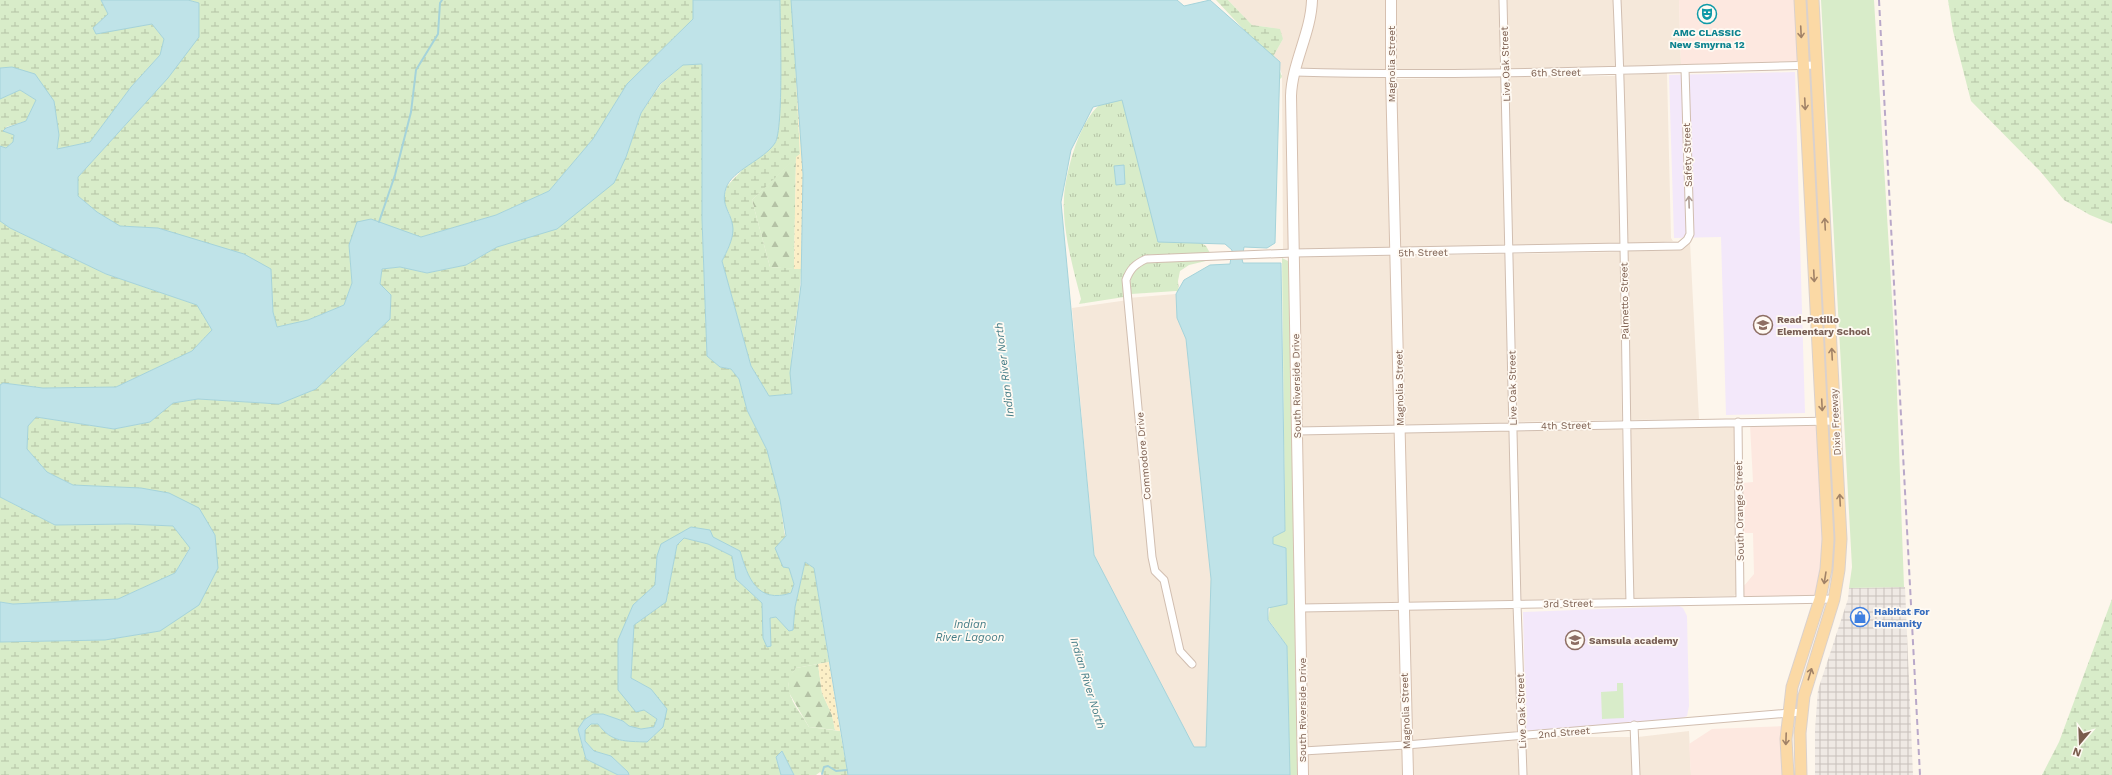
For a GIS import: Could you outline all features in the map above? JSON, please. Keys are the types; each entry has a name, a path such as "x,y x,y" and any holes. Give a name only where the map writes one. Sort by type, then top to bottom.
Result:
{"main road":[{"name":"Dixie Freeway","path":"1788,775 1786,739 1788,713 1796,673 1820,599 1826,569 1828,539 1800,0"},
{"name":"Dixie Freeway","path":"1801,775 1800,733 1802,712 1808,679 1834,599 1839,570 1841,539 1813,0"}],"street":[{"name":"South Riverside Drive","path":"1303,775 1291,96 1292,82 1308,31 1312,0"},
{"name":"Magnolia Street","path":"1391,0 1391,75 1400,430 1402,606 1408,775"},
{"name":"Live Oak Street","path":"1503,0 1506,73 1508,250 1517,604 1523,775"},
{"name":"Palmetto Street","path":"1617,0 1620,72 1625,424 1630,602"},
{"name":"6th Street","path":"1295,72 1391,75 1620,72 1816,65"},
{"name":"Safety Street","path":"1685,69 1690,234 1687,240"},
{"name":"5th Street","path":"1157,258 1294,253 1623,248 1680,246 1687,240"},
{"path":"1813,247 1826,246"},
{"name":"Commodore Drive","path":"1157,258 1146,259 1138,262 1129,271 1126,280 1152,557 1155,571 1164,580 1180,650 1192,664"},
{"name":"4th Street","path":"1297,431 1835,421"},
{"name":"South Orange Street","path":"1738,422 1740,600"},
{"name":"3rd Street","path":"1301,608 1834,599"},
{"name":"2nd Street","path":"1303,750 1406,745 1802,712"},
{"path":"1634,725 1636,775"}],"shaded area":[{"path":"1228,0 1309,0 1308,11 1293,68 1290,250 1283,250 1282,74 1274,55 1283,39 1273,28 1252,25"},
{"path":"1316,0 1387,0 1387,71 1300,68"},
{"path":"1394,0 1500,0 1502,69 1394,71"},
{"path":"1507,0 1613,0 1616,68 1509,69"},
{"path":"1620,0 1679,0 1681,65 1623,68"},
{"path":"1679,0 1796,0 1799,61 1681,65"},
{"name":"Read-Patillo Elementary School","path":"1795,72 1805,413 1726,415 1721,237 1674,238 1669,75"},
{"path":"1667,73 1671,238 1673,241 1680,241 1627,244 1623,75"},
{"path":"1298,75 1387,78 1392,248 1297,249 1295,95"},
{"path":"1616,76 1620,244 1512,246 1509,77"},
{"path":"1503,77 1505,247 1399,248 1394,79"},
{"path":"1690,242 1699,419 1629,420 1627,251 1680,250"},
{"path":"1620,252 1622,420 1516,422 1512,254"},
{"path":"1505,254 1509,423 1403,426 1399,256"},
{"path":"1392,256 1396,426 1300,427 1297,257"},
{"path":"1176,294 1177,318 1186,339 1211,579 1206,747 1194,747 1094,555 1072,308 1128,300 1128,298"},
{"path":"1750,425 1818,426 1825,543 1818,596 1743,596 1743,587 1754,574 1753,533 1742,533 1742,483 1753,482"},
{"path":"1734,426 1736,594 1734,596 1634,598 1629,428"},
{"path":"1622,428 1627,598 1520,600 1516,430"},
{"path":"1510,430 1513,600 1406,603 1403,433"},
{"path":"1396,434 1399,603 1305,604 1300,435"},
{"path":"1905,587 1913,775 1815,775 1815,729 1818,690 1848,599 1849,588"},
{"path":"1679,606 1683,608 1687,616 1689,706 1687,716 1682,718 1529,732 1526,729 1523,612"},
{"path":"1513,608 1518,732 1410,741 1406,610"},
{"path":"1399,610 1403,741 1306,747 1305,612"},
{"path":"1783,726 1784,775 1691,775 1689,744 1712,729"},
{"path":"1689,731 1691,775 1640,775 1638,737"},
{"path":"1544,737 1631,737 1633,775 1526,775 1525,739"},
{"path":"1518,740 1519,775 1411,775 1410,748"},
{"path":"1403,749 1404,775 1306,775 1306,754"}],"green space":[{"path":"0,0 101,0 108,14 93,28 126,28 152,24 164,39 160,55 131,87 90,142 57,149 59,135 54,101 12,67 0,68"},
{"path":"188,0 693,0 693,19 627,84 593,139 549,191 496,215 421,237 397,230 349,245 352,283 344,305 308,320 277,327 273,312 271,269 158,228 120,226 97,212 78,196 78,177 168,78 198,37 199,3"},
{"path":"780,0 792,0 800,154 752,200 770,267 801,269 792,348 792,394 769,396 751,366 722,261 729,247 730,215 723,200 727,186 744,168 767,152 776,142 780,107"},
{"path":"1216,0 1228,0 1252,25 1280,29 1283,39 1274,55 1282,77 1277,82 1262,49"},
{"path":"1821,0 1874,0 1896,365 1904,587 1849,588 1852,567"},
{"path":"1948,0 2112,0 2112,224 2090,215 2064,200 2040,171 1971,101 1953,31"},
{"path":"702,64 702,219 707,356 720,367 731,369 739,379 747,410 767,450 780,500 789,568 794,584 791,593 770,595 762,592 751,579 740,551 691,527 657,556 655,585 633,605 618,640 618,690 639,710 644,710 657,719 654,727 641,729 629,726 623,721 603,714 593,714 584,720 578,729 586,759 618,775 0,775 0,642 105,640 160,631 218,568 141,488 73,485 47,472 27,449 28,426 36,417 114,429 150,422 173,403 198,399 279,404 316,389 390,319 391,295 380,284 382,269 400,267 427,273 466,265 497,247 524,238 626,157 641,113 661,84 683,65"},
{"path":"20,90 36,100 26,121 6,127 4,131 14,135 13,142 6,148 0,146 0,99"},
{"path":"1122,97 1195,239 1206,246 1210,253 1145,255 1128,267 1124,277 1124,297 1079,304 1081,299 1066,235 1064,209 1065,186 1076,144 1088,118 1096,108 1105,101"},
{"path":"796,157 794,269 770,267 752,200"},
{"path":"0,221 10,228 106,274 197,305 212,330 192,351 116,387 43,388 3,383 0,385"},
{"path":"1282,258 1290,262 1299,775 1290,775 1287,646 1268,619 1270,607 1287,604 1286,548 1273,544 1273,537 1285,530"},
{"path":"1210,260 1189,265 1180,271 1178,281 1179,293 1176,291 1131,294 1130,284 1132,275 1141,265 1146,263"},
{"path":"0,497 55,525 128,524 173,526 190,547 175,573 118,599 13,604 0,602"},
{"path":"684,538 708,544 732,556 736,579 762,603 763,638 771,634 770,618 776,617 789,631 793,630 795,607 805,562 814,568 829,662 796,668 791,676 789,691 791,698 809,727 840,731 848,775 824,775 820,772 816,775 794,775 782,751 776,758 781,775 629,775 628,772 611,756 594,751 585,741 585,730 591,724 598,724 608,735 620,740 647,742 663,727 651,689 631,678 634,625 666,602 677,545"},
{"path":"2112,599 2112,775 2042,775 2059,742"},
{"path":"818,664 822,693 832,715 835,730 809,727 788,691 789,677 796,668"},
{"path":"1617,683 1623,683 1624,718 1602,719 1601,692 1617,691"}],"sand":[{"path":"795,63 803,174 801,269 794,269 796,157 800,154"},
{"path":"829,662 840,731 835,730 832,715 822,693 818,664"}],"water":[{"name":"Indian River Lagoon","path":"101,0 188,0 199,3 199,37 168,78 78,177 78,196 97,212 120,226 158,228 244,254 271,269 273,312 277,327 308,320 344,305 352,283 349,245 357,222 371,219 421,237 496,215 549,191 593,139 627,84 693,19 693,0 780,0 781,98 778,134 775,143 770,149 764,155 741,170 729,182 726,188 724,200 731,218 733,233 722,261 751,366 769,396 792,394 790,373 801,285 803,174 791,0 1177,0 1184,6 1210,0 1280,62 1275,243 1267,248 1244,247 1242,259 1243,263 1281,263 1285,531 1273,537 1273,544 1286,548 1287,604 1268,608 1268,620 1287,646 1290,775 848,775 814,568 805,562 795,607 793,630 789,631 776,617 770,618 771,646 767,647 763,638 762,603 736,579 732,556 708,544 684,538 677,545 666,602 634,625 631,678 651,689 667,709 663,727 647,742 626,741 614,738 608,735 598,724 591,724 585,730 585,741 594,751 611,756 628,772 629,775 618,775 586,759 578,729 584,720 593,714 603,714 623,721 629,726 641,729 654,727 657,719 644,710 636,712 618,690 618,640 633,605 655,585 657,556 661,544 691,527 710,530 713,537 740,551 751,579 762,592 770,595 791,593 794,584 789,568 783,567 775,548 786,536 780,500 767,450 747,410 739,379 731,369 720,367 707,356 702,219 702,64 683,65 660,84 641,113 626,157 614,183 557,229 497,247 466,265 427,273 400,267 382,269 380,284 391,295 390,319 316,389 279,404 198,399 173,403 150,422 114,429 36,417 28,426 27,449 47,472 73,485 141,488 169,493 199,508 215,535 218,568 199,605 160,631 105,640 0,642 0,602 13,604 118,599 175,573 190,548 173,526 128,524 55,525 0,497 0,385 3,383 43,388 116,387 192,351 212,330 197,305 106,274 10,228 0,221 0,146 6,148 13,142 14,135 3,131 6,128 26,121 36,100 20,90 0,99 0,68 12,67 35,74 54,101 59,135 57,149 90,142 131,87 160,55 164,39 152,24 96,34 93,28 108,14","holes":["1122,100 1158,242 1225,244 1232,250 1230,264 1210,265 1184,280 1176,294 1177,318 1186,339 1211,579 1206,747 1194,747 1094,555 1061,202 1071,150 1093,107"]},
{"path":"1124,165 1125,184 1116,185 1114,166"},
{"path":"782,751 794,775 781,775 776,757"}],"waterway":[{"path":"379,222 395,175 411,112 416,70 438,34 440,3 442,0"},
{"path":"822,774 824,767 828,766 836,771 847,770"}],"railway":[{"path":"1879,0 1920,775"}],"place":[{"name":"AMC CLASSIC New Smyrna 12","path":"1707,14"},
{"name":"Read-Patillo Elementary School","path":"1763,325"},
{"name":"Habitat For Humanity","path":"1860,617"},
{"name":"Samsula academy","path":"1575,640"}],"water label":[{"name":"Indian River North","path":"1004,370"},
{"name":"Indian River North","path":"1088,683"}]}
